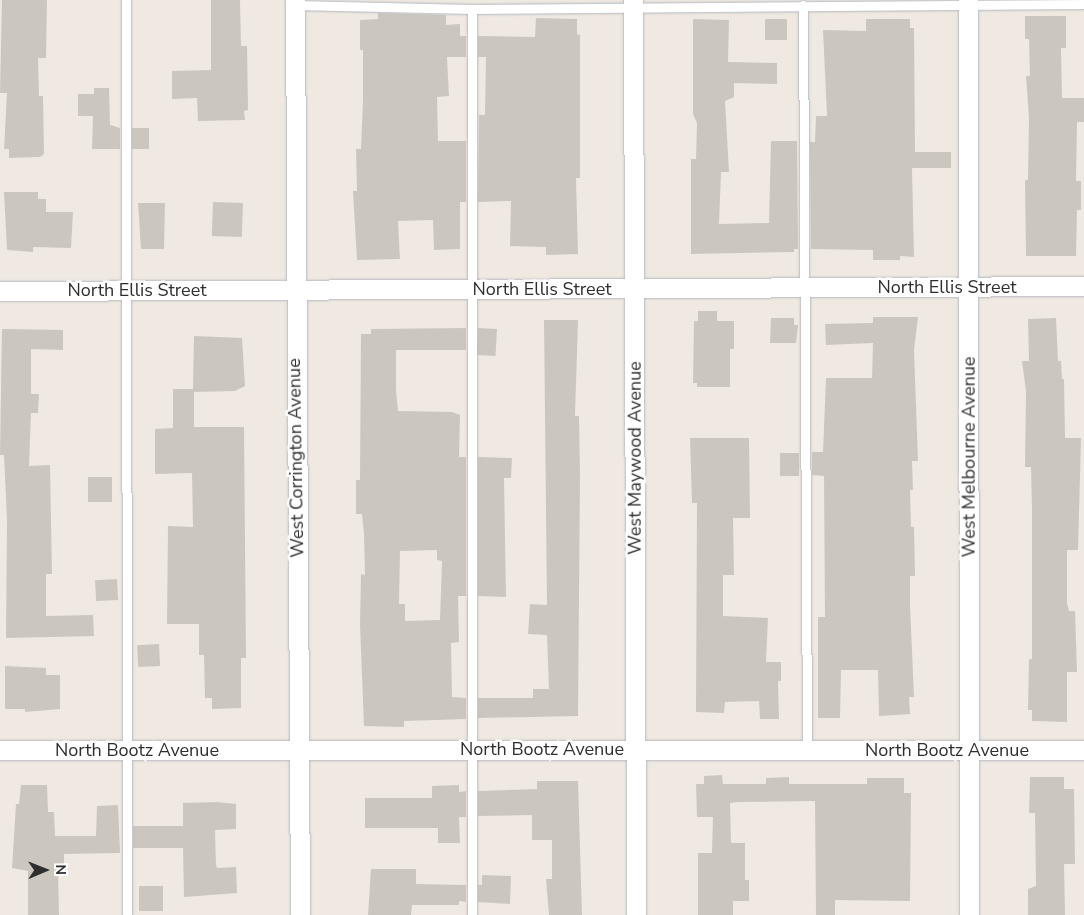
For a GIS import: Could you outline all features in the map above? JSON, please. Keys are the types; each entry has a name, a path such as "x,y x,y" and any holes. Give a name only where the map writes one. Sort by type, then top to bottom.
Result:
{"street":[{"name":"West Melbourne Avenue","path":"968,2 969,915"},
{"name":"West Corrington Avenue","path":"295,3 294,289 300,915"},
{"name":"West Maywood Avenue","path":"634,3 636,915"},
{"name":"North Ellis Street","path":"0,291 1084,286"},
{"name":"North Bootz Avenue","path":"0,750 1084,750"}],"lane":[{"path":"126,0 127,915"},
{"path":"295,3 472,9 634,3 803,5 968,2 1084,4"},
{"path":"803,5 806,750"},
{"path":"472,9 472,915"}],"building":[{"path":"2,0 47,0 46,58 38,58 39,96 43,96 44,154 40,157 9,158 9,149 4,149 7,93 0,93"},
{"path":"211,0 240,0 241,46 247,46 248,110 244,111 245,120 198,121 197,98 172,99 172,71 211,70"},
{"path":"378,13 446,15 446,25 460,24 460,36 466,36 466,57 447,57 449,96 437,97 438,141 466,141 466,202 460,202 460,249 434,250 433,220 398,221 400,259 357,260 353,191 357,191 356,149 361,149 363,50 360,50 360,20 378,19"},
{"path":"1025,16 1066,16 1066,48 1061,48 1062,98 1084,98 1084,122 1077,122 1076,181 1081,181 1081,210 1077,210 1076,256 1026,256 1025,180 1028,180 1029,118 1026,76 1030,76 1029,39 1025,39"},
{"path":"536,18 577,19 577,34 580,35 580,178 576,178 578,254 546,255 546,247 510,246 511,201 478,202 479,115 485,115 486,57 478,57 478,36 535,37"},
{"path":"693,19 729,20 728,62 777,63 777,84 734,83 734,97 725,101 729,172 721,172 719,224 769,223 771,141 797,141 798,249 794,249 794,252 691,254 691,159 696,159 697,123 693,114"},
{"path":"765,19 787,19 787,40 765,40"},
{"path":"866,19 910,19 910,28 914,28 915,152 951,152 951,168 912,168 914,257 900,256 900,260 873,260 873,250 811,249 810,142 815,142 816,116 827,116 823,30 866,31"},
{"path":"94,88 109,88 110,125 120,128 120,149 92,149 93,116 78,116 78,94 94,94"},
{"path":"132,128 149,128 149,149 132,149"},
{"path":"4,192 38,192 38,199 46,199 46,212 73,212 71,248 33,247 33,252 7,250"},
{"path":"213,202 243,203 242,237 212,236"},
{"path":"138,203 165,203 164,249 141,249"},
{"path":"698,311 717,311 717,321 734,321 734,349 730,349 730,387 697,387 697,383 693,383 694,321 698,321"},
{"path":"873,317 918,317 914,350 918,461 912,461 913,490 910,490 911,527 914,527 915,576 910,576 914,697 909,697 910,714 879,716 878,670 841,670 840,718 818,718 818,617 825,617 824,476 812,475 812,452 823,452 826,378 872,378 873,343 826,345 825,324 873,323"},
{"path":"771,318 794,318 794,325 798,325 796,343 770,343"},
{"path":"1056,318 1058,361 1061,361 1062,379 1064,379 1065,438 1081,438 1078,550 1067,550 1067,603 1069,611 1075,611 1077,672 1067,672 1067,722 1032,721 1032,710 1028,710 1029,659 1032,659 1032,508 1031,467 1025,467 1026,391 1022,361 1029,361 1028,319"},
{"path":"544,320 578,320 575,416 579,416 580,476 578,716 478,718 478,698 533,698 533,689 549,689 547,635 528,634 530,604 547,605"},
{"path":"466,328 466,350 396,350 396,391 398,411 452,412 460,415 459,457 466,457 466,596 458,596 459,642 451,643 452,697 466,698 466,719 404,721 404,727 364,726 360,625 361,574 365,575 364,534 362,514 356,514 356,480 360,480 361,334 371,334 371,329","holes":["437,550 437,560 442,561 440,620 405,621 405,604 399,604 400,551"]},
{"path":"478,328 497,329 496,356 477,355"},
{"path":"2,329 63,330 63,350 31,349 31,394 39,394 38,413 31,413 29,466 50,465 52,574 46,574 46,616 93,615 94,636 6,638 7,519 4,455 0,455"},
{"path":"194,336 242,338 245,386 235,391 194,392 194,427 244,427 246,658 241,658 241,708 212,709 212,698 205,698 204,655 199,655 199,624 167,624 168,526 193,527 192,473 155,474 155,429 173,428 173,389 193,389"},
{"path":"690,438 749,438 750,518 733,518 734,575 723,575 723,616 768,618 766,662 781,662 781,681 778,681 779,719 760,719 759,701 725,702 724,713 696,712 697,503 692,503"},
{"path":"780,453 799,453 799,476 780,476"},
{"path":"478,457 512,458 511,478 504,478 506,597 478,596"},
{"path":"88,477 112,477 112,502 88,502"},
{"path":"117,579 118,600 96,601 95,580"},
{"path":"159,644 160,666 138,667 137,645"},
{"path":"5,666 46,668 46,675 60,675 60,709 25,712 25,709 5,709"},
{"path":"722,775 723,784 766,784 766,778 789,777 789,784 867,784 867,778 904,778 904,793 911,793 910,901 835,900 835,915 816,915 815,801 737,802 730,803 731,843 745,843 745,880 749,880 749,901 733,901 733,915 698,915 698,853 712,853 713,817 697,817 696,784 704,784 704,776"},
{"path":"1030,777 1064,777 1064,789 1074,789 1075,864 1064,864 1065,915 1028,915 1028,889 1036,886 1035,813 1029,813"},
{"path":"537,781 578,781 582,915 549,915 546,879 552,879 552,840 532,840 532,815 478,816 478,791 537,789"},
{"path":"21,785 47,785 48,812 54,812 55,836 96,836 97,806 118,805 120,853 64,854 64,871 58,871 59,915 28,915 28,871 12,868 16,804 19,804"},
{"path":"459,785 459,792 466,791 466,817 459,817 460,843 438,843 438,828 365,828 365,798 432,798 432,786"},
{"path":"217,802 236,804 236,829 215,830 217,868 236,867 237,893 184,897 183,848 133,848 133,826 183,826 183,803"},
{"path":"371,869 416,869 416,884 466,885 466,902 459,901 459,905 412,905 411,915 368,915"},
{"path":"482,875 511,876 510,904 478,902 478,885 482,885"},
{"path":"139,886 163,886 163,911 139,911"}]}
